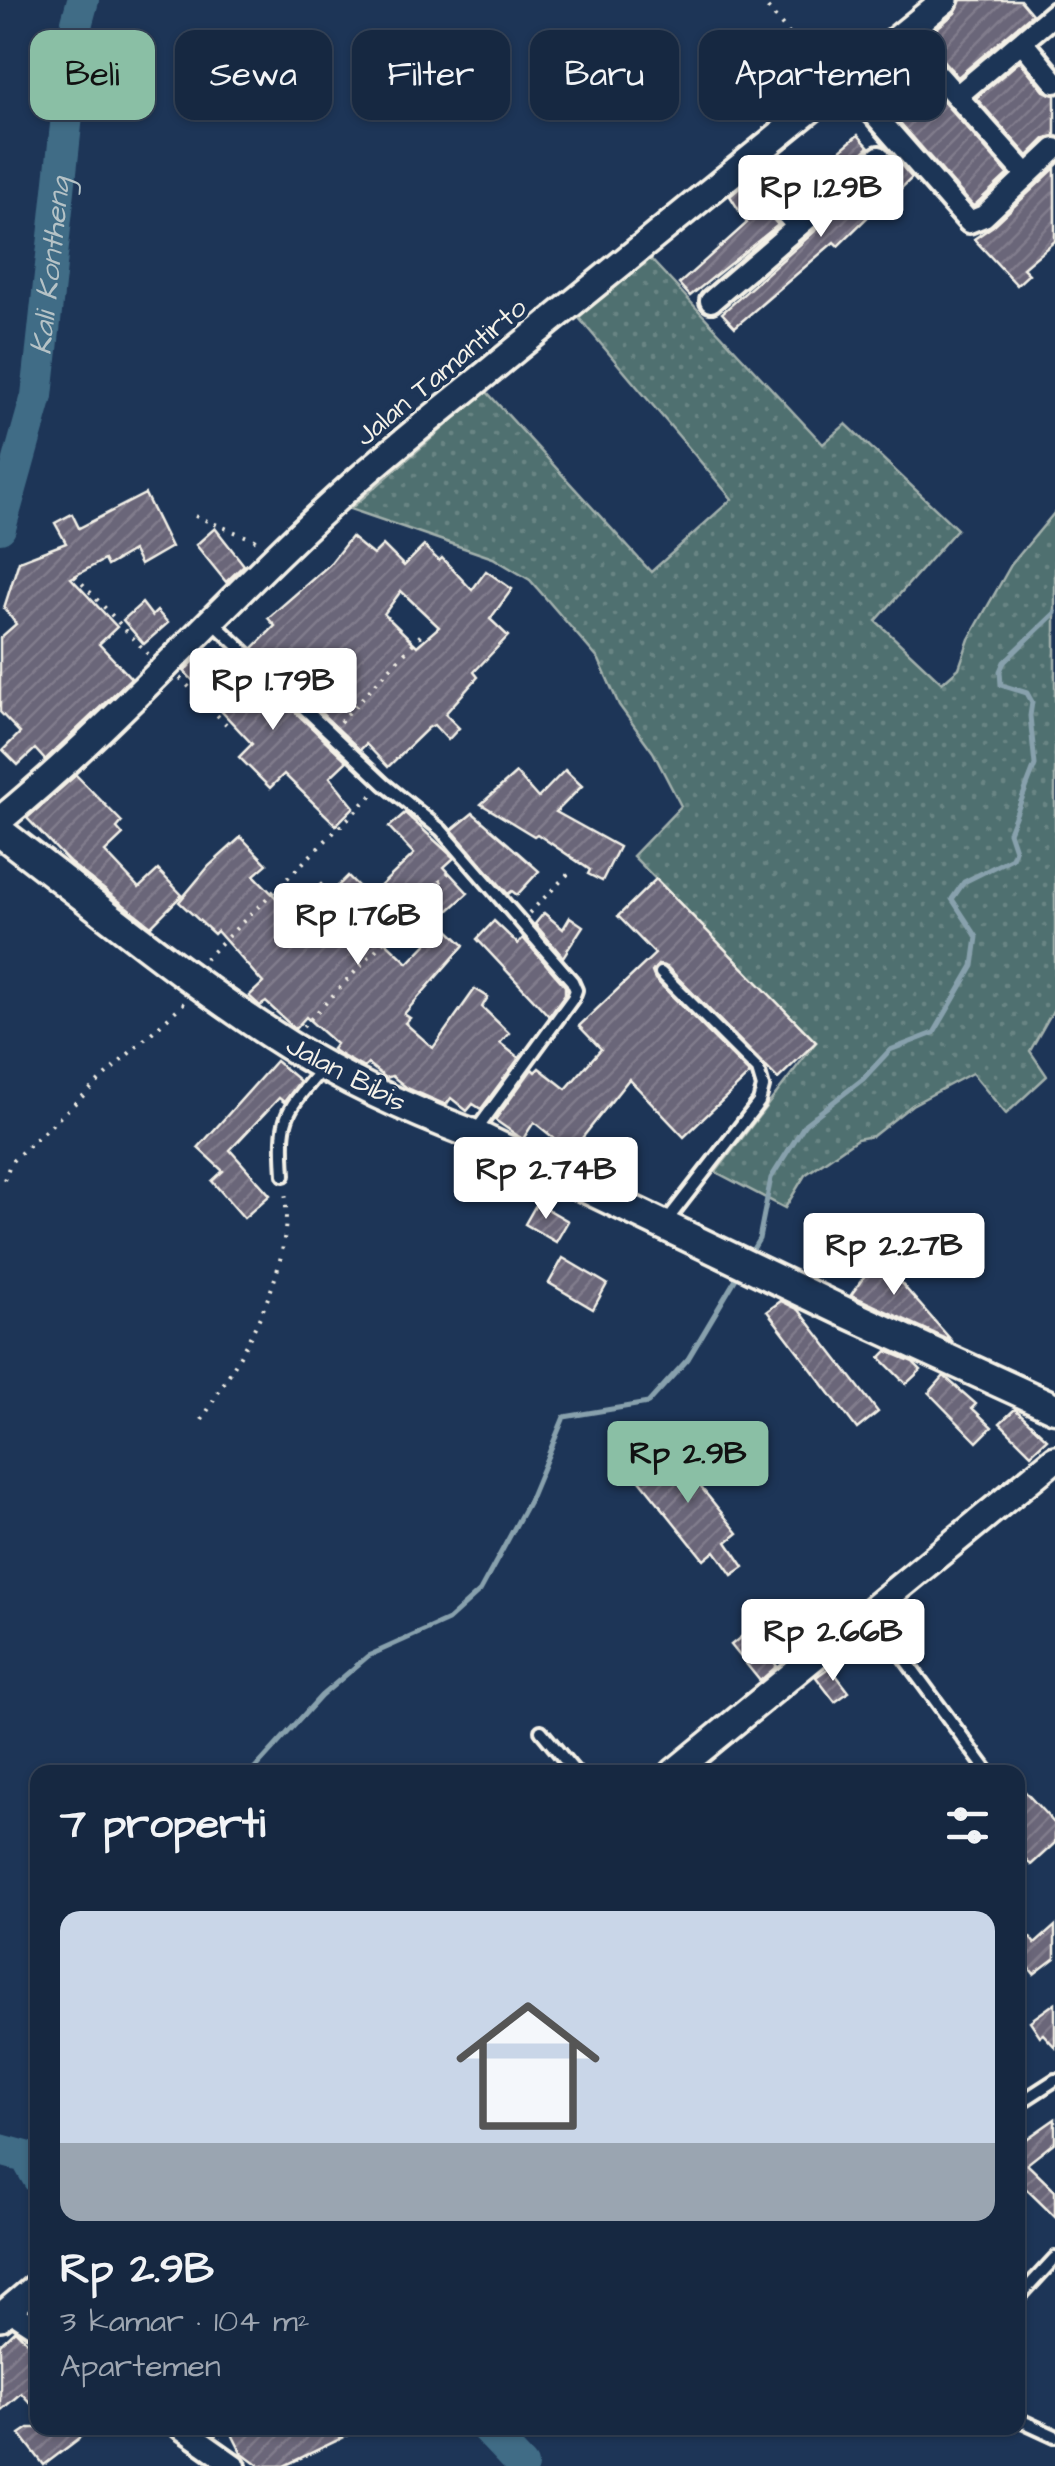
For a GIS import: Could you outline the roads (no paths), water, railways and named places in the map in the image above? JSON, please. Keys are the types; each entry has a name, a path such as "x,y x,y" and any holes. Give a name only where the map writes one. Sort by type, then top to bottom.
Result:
{"main road":[{"name":"Jalan Bibis","path":"0,832 195,981 324,1066 1055,1408"}],"street":[{"name":"Jalan Tamantirto","path":"908,30 945,0"},
{"path":"957,96 1055,14 1042,0"},
{"path":"1022,42 1055,82"},
{"path":"945,83 1027,175"},
{"name":"Jalan Tamantirto","path":"0,820 353,484 797,120"},
{"path":"873,120 969,222 984,216 1055,149"},
{"path":"711,301 880,156"},
{"path":"741,164 797,225"},
{"path":"683,1765 1055,1459"},
{"path":"30,2292 4,2313 30,2325"},
{"path":"191,2435 235,2466"}],"lane":[{"path":"212,622 384,784 441,830 572,980 576,990 473,1134"},
{"path":"661,973 758,1070 763,1088 759,1102 664,1225"},
{"path":"284,1175 281,1133 285,1119 324,1066"},
{"path":"870,1612 983,1765"},
{"path":"541,1731 569,1765"},
{"path":"1025,2099 1055,2080"},
{"path":"1025,2290 1055,2258"},
{"path":"1025,2422 1055,2436"}],"waterway":[{"name":"Kali Kontheng","path":"0,528 37,396 77,22 83,0"},
{"path":"749,1256 759,1239 771,1178 805,1124 863,1079 890,1050 934,1033 973,966 977,937 952,899 964,882 1012,858 1015,850 1009,832 1035,765 1032,702 1027,693 1001,685 1000,671 1004,662 1055,613"},
{"path":"258,1765 321,1696 368,1656 448,1620 480,1591 529,1501 564,1417 648,1403 688,1359 741,1270"},
{"name":"Kali Kontheng","path":"0,2150 26,2157 30,2164"},
{"name":"Kali Kontheng","path":"493,2435 522,2466"}]}
